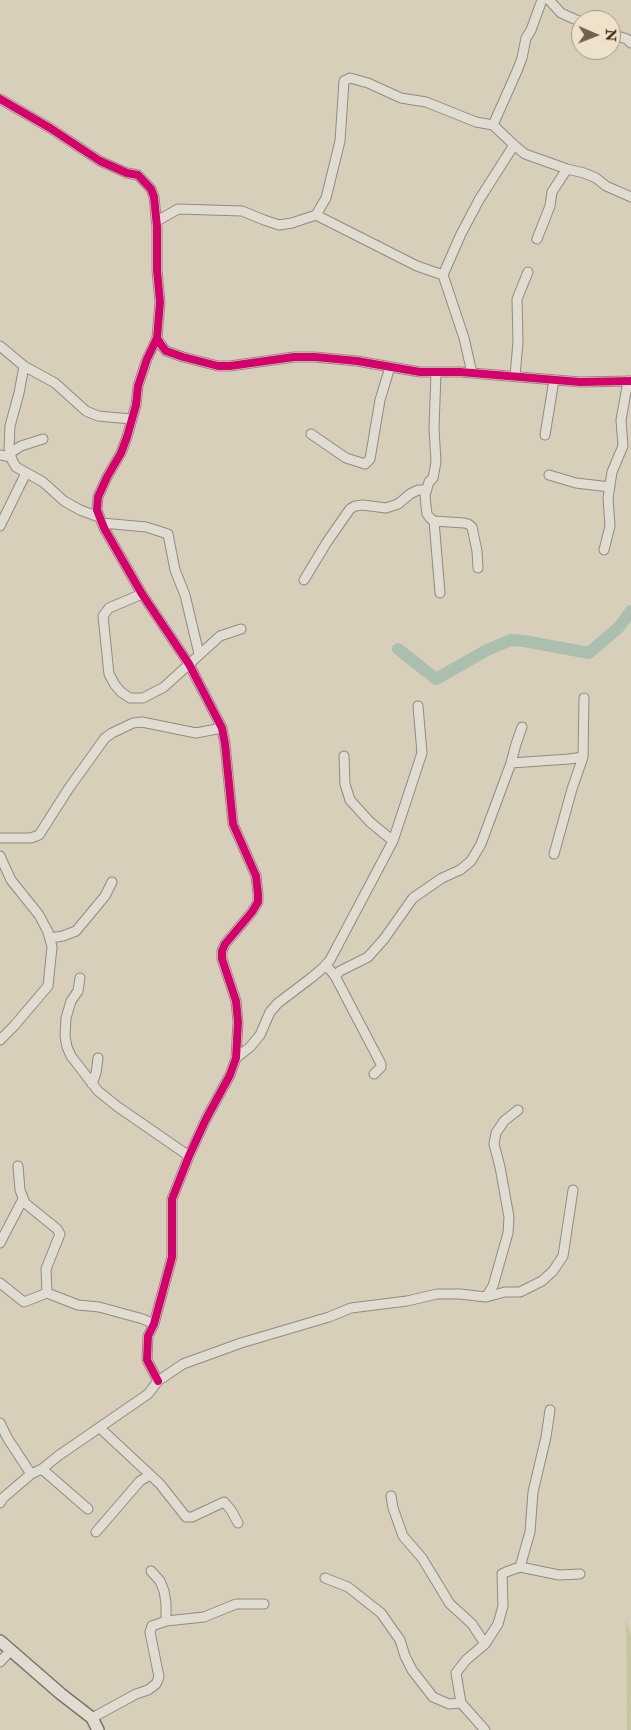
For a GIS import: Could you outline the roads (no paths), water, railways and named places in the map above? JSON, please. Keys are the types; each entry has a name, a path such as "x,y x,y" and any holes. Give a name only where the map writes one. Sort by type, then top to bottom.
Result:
{"street":[{"path":"493,125 518,71 526,38 537,16 542,0"},
{"path":"549,0 561,13 571,18"},
{"path":"157,221 178,209 242,211 279,224 292,223 316,215 326,198 340,140 344,81 350,78 368,83 401,98 426,102 476,122 493,125 526,154 584,173 596,178 606,186 631,197"},
{"path":"0,100 50,128 94,158 109,166 138,176 151,189 154,197 157,221 157,270 160,308 157,338 138,386 136,405 127,437 121,453 106,477 96,506 100,520 142,594 189,664 222,728 233,824 256,876 258,888 258,902 222,951 222,959 236,1001 238,1022 236,1058 230,1075 188,1156 172,1199 172,1257 154,1324 148,1336 147,1360 158,1381"},
{"path":"472,373 464,338 442,274 479,200 514,145"},
{"path":"537,238 550,206 552,192 567,169"},
{"path":"316,215 417,266 442,274"},
{"path":"515,376 518,342 517,299 528,272"},
{"path":"157,338 166,351 218,366 308,357 357,361 436,373 472,373 596,382 630,381 621,420 623,446 616,460 608,498 610,526 604,550"},
{"path":"0,346 24,366 55,383 86,411 98,416 131,419"},
{"path":"24,366 10,426 10,455 16,467 42,482 72,506 100,520 146,527 168,534 175,570 185,595 199,654"},
{"path":"311,434 346,458 366,464 370,459 380,400 390,367"},
{"path":"436,373 435,471 425,495 428,514 434,521 464,522 472,527 477,550 478,568"},
{"path":"545,435 554,380"},
{"path":"0,456 10,455 21,446 43,439"},
{"path":"0,526 26,473"},
{"path":"549,475 576,482 610,487"},
{"path":"304,580 350,509 362,505 386,508 398,504 418,490 426,490"},
{"path":"434,521 440,593"},
{"path":"142,594 108,608 103,616 109,674 114,685 130,698 143,698 164,687 220,636 241,629"},
{"path":"554,854 583,757 584,698"},
{"path":"236,1058 260,1035 270,1012 278,1003 312,978 326,965 393,841 422,753 418,706"},
{"path":"0,838 31,838 39,835 69,788 105,738 112,733 133,723 142,722 196,732 222,728"},
{"path":"335,976 340,970 368,957 384,939 413,898 442,878 460,870 478,852 512,763 522,727"},
{"path":"344,756 345,784 350,800 370,822 393,841"},
{"path":"512,763 583,757"},
{"path":"0,856 11,880 39,915 50,938 52,947 48,986 0,1040"},
{"path":"50,938 76,931 105,896 112,882"},
{"path":"326,965 335,976 380,1064 381,1067 374,1074"},
{"path":"80,978 78,991 69,1005 66,1018 65,1036 71,1056 92,1084 118,1107 188,1156"},
{"path":"92,1084 98,1058"},
{"path":"486,1297 493,1286 508,1233 509,1217 494,1144 496,1132 504,1121 518,1110"},
{"path":"18,1166 20,1190 23,1199 29,1208 57,1228 60,1234 46,1269 47,1293"},
{"path":"1,1499 31,1474 148,1394 158,1381 183,1364 330,1317 351,1308 407,1301 437,1294 486,1297 505,1292 520,1292 542,1281 554,1271 563,1256 573,1190"},
{"path":"0,1243 23,1199"},
{"path":"0,1283 24,1302 47,1293 78,1305 98,1307 143,1319 154,1324"},
{"path":"520,1567 530,1532 533,1492 546,1437 550,1410"},
{"path":"0,1423 31,1474"},
{"path":"100,1428 160,1484 186,1517 224,1502 238,1523"},
{"path":"42,1468 88,1509"},
{"path":"96,1532 140,1481 150,1475"},
{"path":"391,1496 393,1508 403,1536 422,1558 450,1604 472,1624 485,1644"},
{"path":"485,1730 461,1703 456,1673 466,1660 485,1644 498,1624 503,1606 502,1574 520,1567 559,1575 580,1574"},
{"path":"151,1571 160,1581 164,1591 166,1621"},
{"path":"325,1578 348,1587 381,1613 400,1640 412,1670 433,1697 449,1704 461,1703"},
{"path":"92,1718 136,1694 148,1690 156,1684 159,1677 150,1632 152,1626 166,1621 204,1617 236,1604 264,1604"},
{"path":"0,1641 92,1718 98,1730"},
{"path":"0,1662 11,1650"}],"waterway":[{"path":"398,649 436,679 487,650 511,640 589,653 619,627 631,611"}]}
